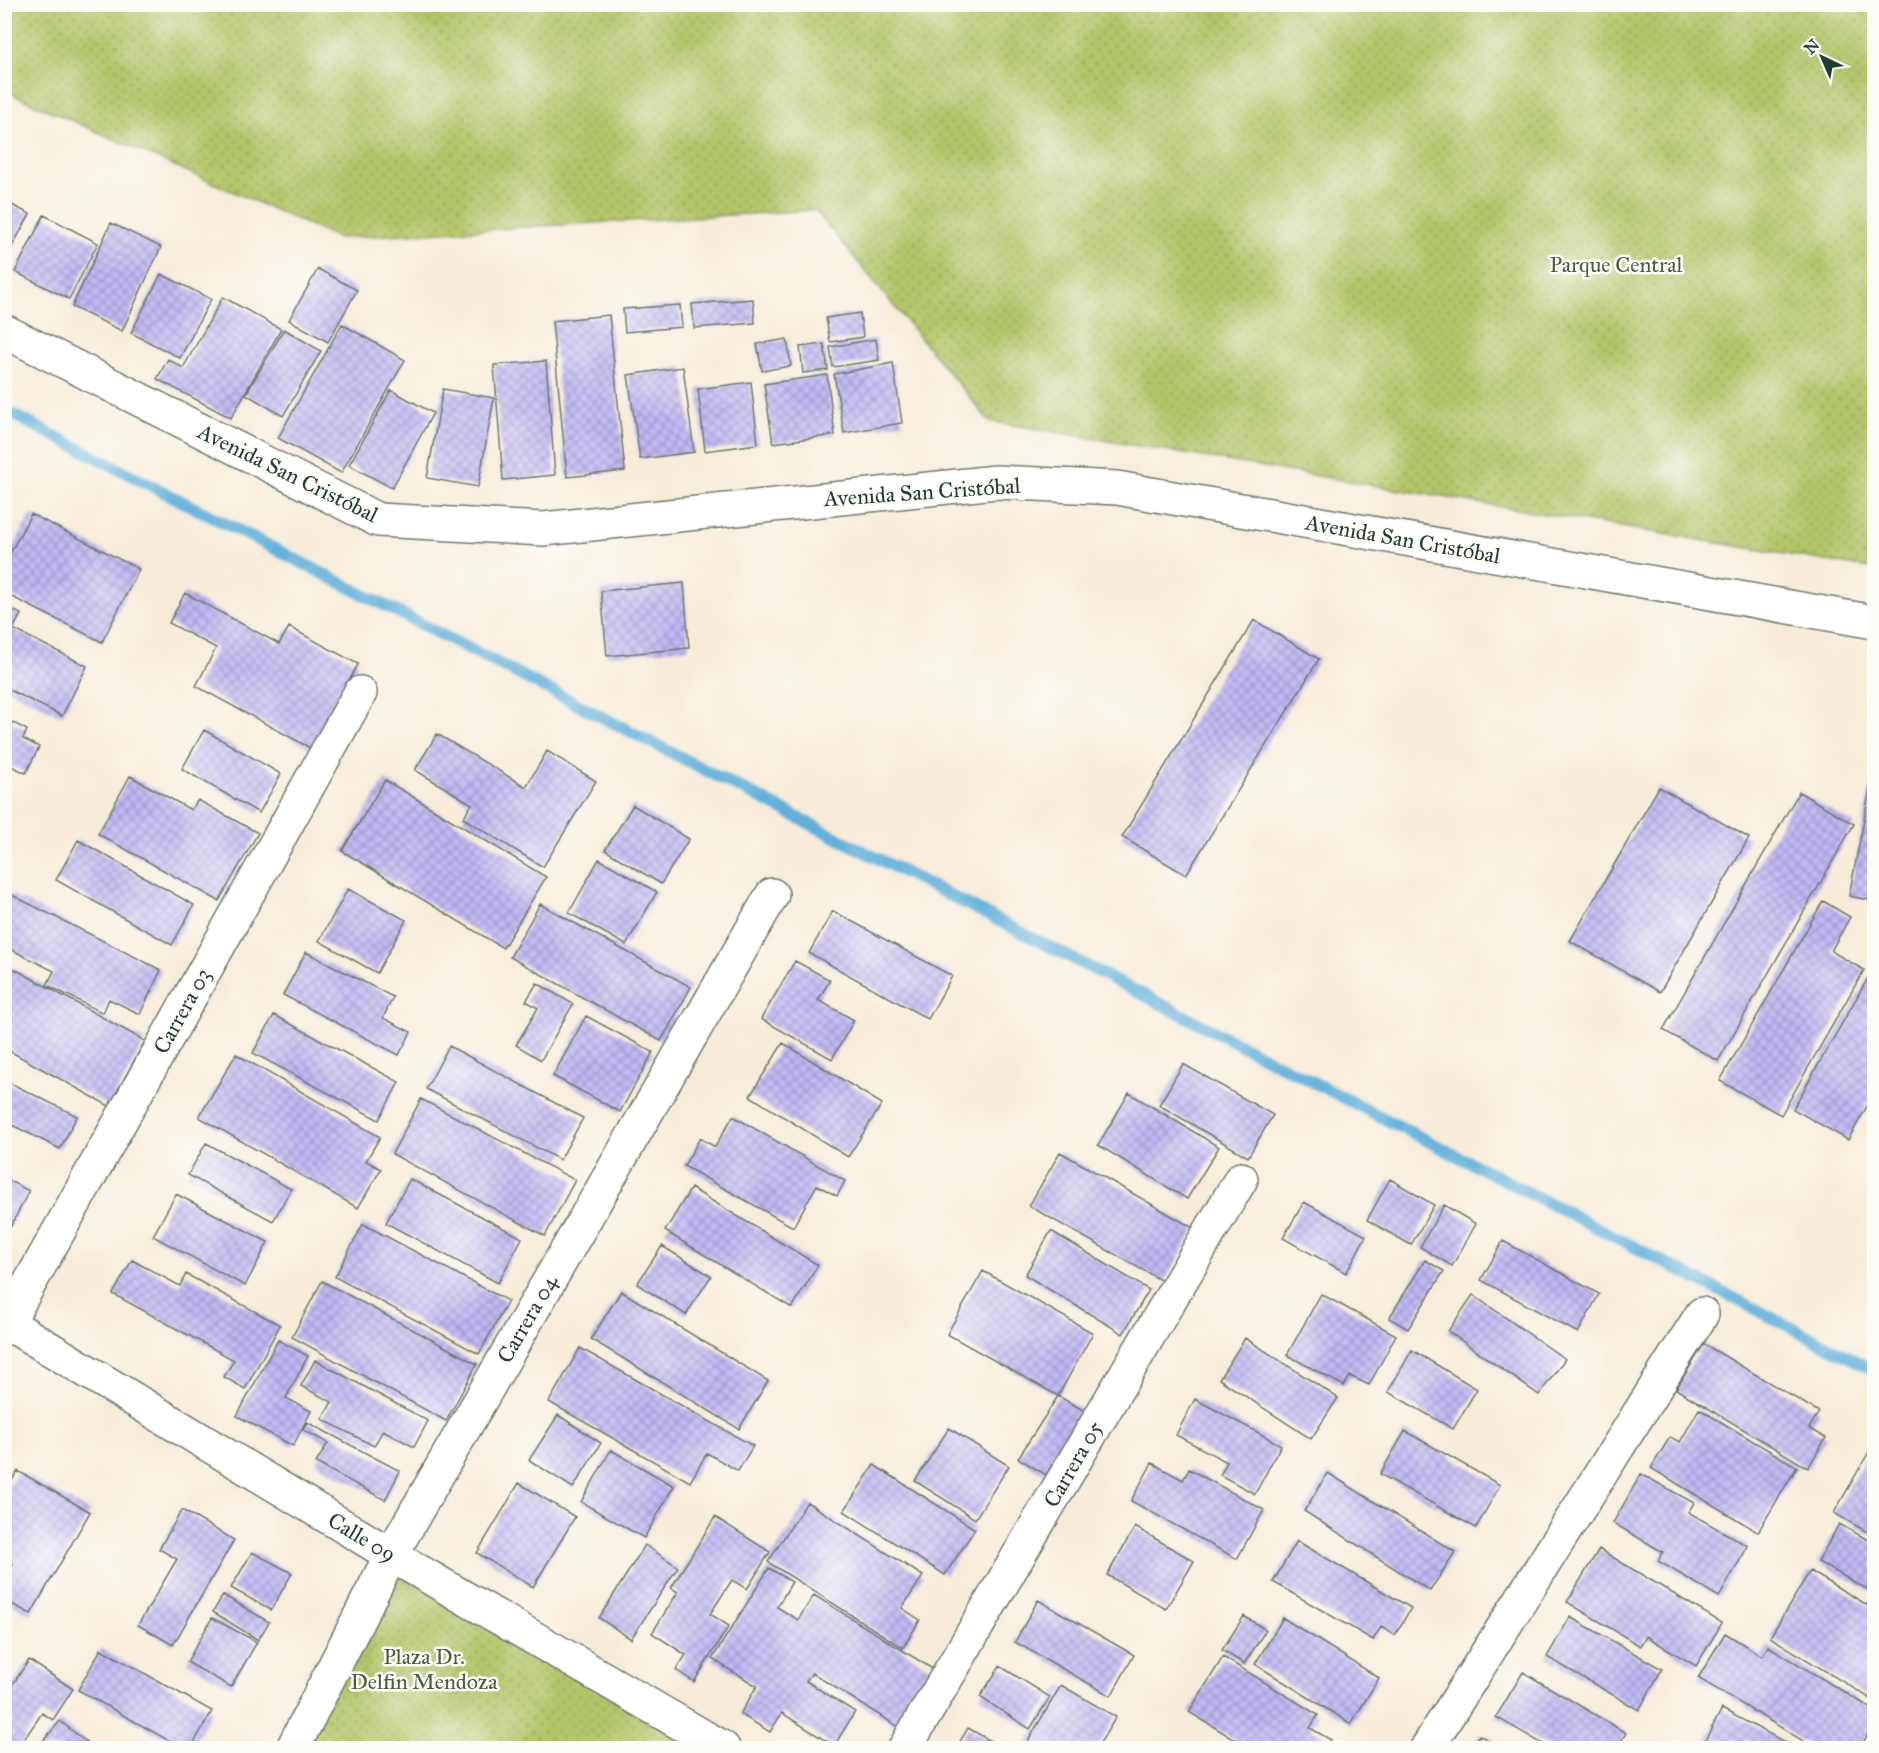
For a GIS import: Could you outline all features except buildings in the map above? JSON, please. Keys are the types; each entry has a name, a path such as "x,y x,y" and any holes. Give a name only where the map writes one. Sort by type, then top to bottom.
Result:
{"street":[{"name":"Avenida San Cristóbal","path":"4,331 378,520 543,529 996,482 1117,488 1875,622"},
{"name":"Carrera 03","path":"6,1324 360,693"},
{"name":"Carrera 04","path":"293,1749 391,1555 772,895"},
{"name":"Carrera 05","path":"905,1749 1241,1179"},
{"path":"1426,1749 1702,1314"},
{"name":"Calle 09","path":"6,1324 391,1555 723,1749"}],"green space":[{"name":"Parque Central","path":"5,4 1874,5 1874,569 989,421 815,210 338,238 5,91"},
{"name":"Plaza Dr. Delfin Mendoza","path":"391,1555 723,1748 293,1748"}],"waterway":[{"path":"4,410 1874,1370"}]}
